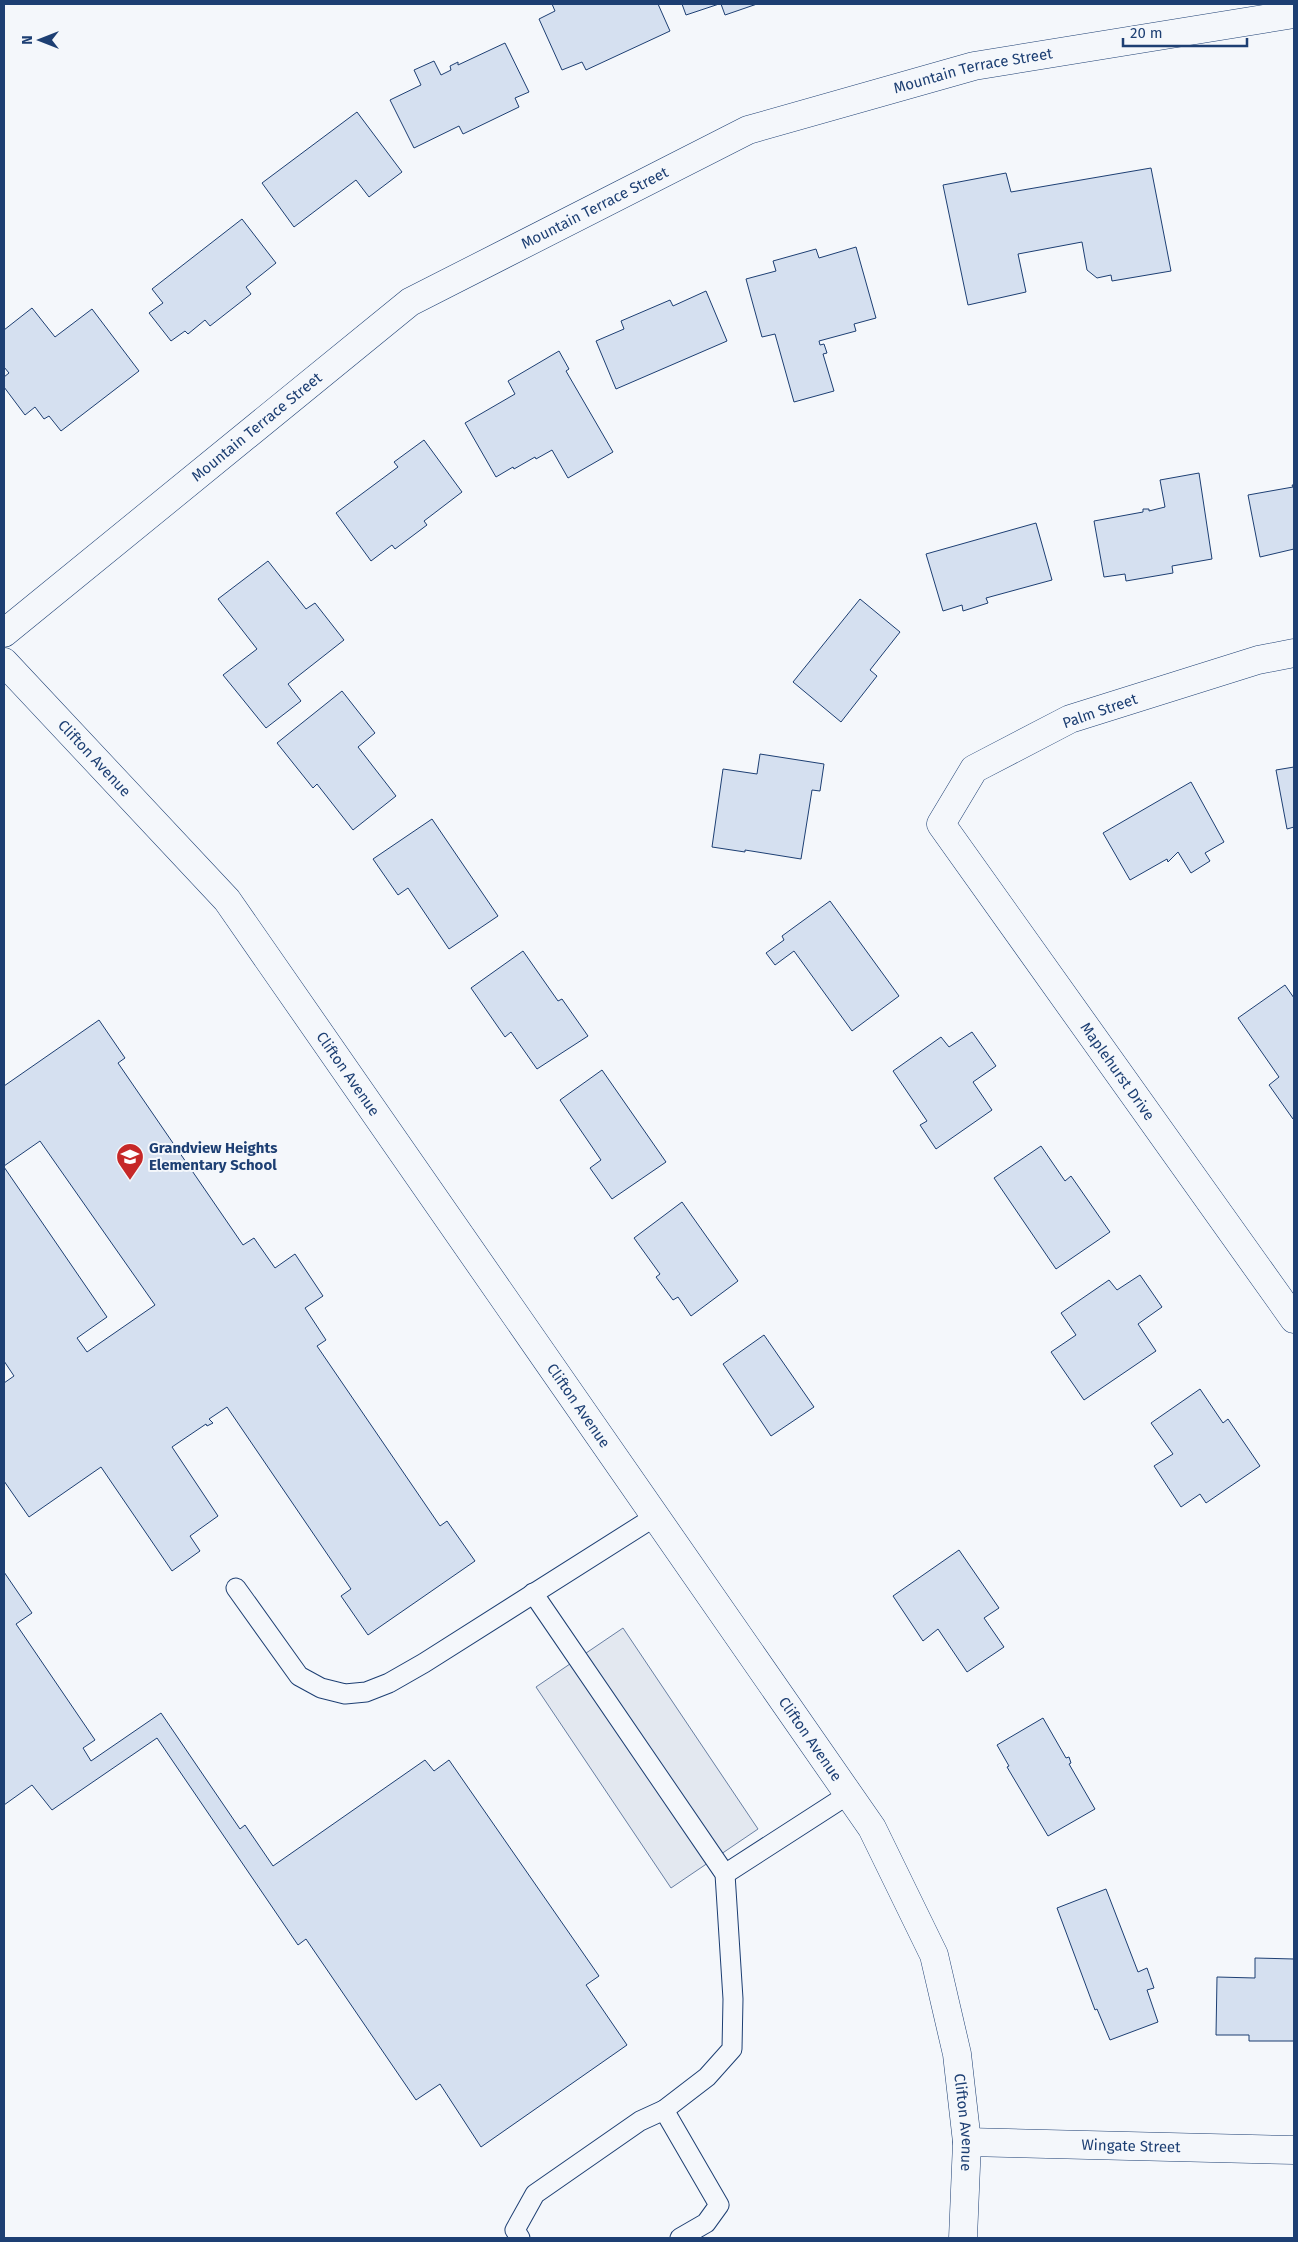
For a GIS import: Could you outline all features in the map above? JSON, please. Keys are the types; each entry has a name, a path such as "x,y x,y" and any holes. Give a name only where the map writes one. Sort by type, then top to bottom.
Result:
{"street":[{"name":"Mountain Terrace Street","path":"4,633 410,302 748,130 974,66 1294,14"},
{"name":"Palm Street","path":"940,824 974,769 1070,718 1258,660 1294,653"},
{"name":"Clifton Avenue","path":"4,662 227,900 872,1828 934,1955 957,2054 966,2142 963,2238"},
{"name":"Maplehurst Drive","path":"940,824 1294,1319"},
{"name":"Wingate Street","path":"966,2142 1294,2150"}],"lane":[{"path":"236,1588 299,1676 320,1688 344,1694 366,1692 389,1683 656,1516"},
{"path":"520,2238 515,2230 535,2194 640,2121 664,2110 707,2077 732,2049 733,1999 725,1874 533,1593"},
{"path":"725,1874 849,1794"},
{"path":"664,2110 719,2205 706,2223 680,2238"}],"shaded area":[{"path":"623,1628 758,1829 671,1888 536,1687"}],"building":[{"path":"552,4 658,4 670,31 586,70 582,62 562,70 539,19 555,11"},
{"path":"682,4 719,4 686,15"},
{"path":"721,4 757,4 725,15"},
{"path":"505,43 529,92 515,98 519,107 463,134 459,126 414,148 390,100 421,85 414,70 434,61 441,75 451,70 450,66 458,62 458,65"},
{"path":"357,112 402,172 369,197 356,180 294,227 262,183"},
{"path":"1151,168 1171,271 1112,281 1111,275 1097,278 1087,270 1082,242 1018,254 1026,292 968,305 943,185 1006,173 1011,192"},
{"path":"242,219 276,263 246,287 251,294 210,326 205,320 188,334 185,331 171,341 149,313 163,303 152,289"},
{"path":"856,247 876,318 854,324 856,331 819,341 820,345 824,344 827,353 823,354 834,391 794,402 775,334 762,337 746,279 776,271 773,261 816,249 819,258"},
{"path":"706,291 727,341 616,389 596,341 624,329 621,321 670,300 673,306"},
{"path":"32,308 55,337 92,309 139,371 61,431 49,416 44,419 35,407 25,415 4,387 4,377 9,373 4,367 4,330"},
{"path":"559,351 569,369 566,371 613,452 568,478 552,450 514,469 513,467 496,477 465,423 515,394 508,381"},
{"path":"424,440 462,492 424,521 427,525 395,549 392,545 371,561 336,513 398,467 394,462"},
{"path":"1199,473 1212,559 1172,566 1173,573 1126,581 1125,574 1104,577 1094,521 1143,512 1143,509 1149,509 1149,511 1165,507 1160,480"},
{"path":"1292,485 1294,485 1294,549 1260,557 1248,495 1293,487"},
{"path":"1036,523 1052,580 986,598 988,603 963,611 962,605 943,611 926,554"},
{"path":"268,561 306,609 315,603 344,640 288,684 301,701 266,728 223,675 257,649 218,599"},
{"path":"860,599 900,632 870,670 877,676 841,722 793,682"},
{"path":"342,691 375,733 358,747 396,796 353,830 317,784 313,788 277,743"},
{"path":"760,754 824,764 820,791 812,790 801,859 712,847 723,769 757,774"},
{"path":"1294,767 1294,827 1287,829 1276,770"},
{"path":"1191,782 1224,842 1205,853 1210,861 1191,873 1178,852 1168,862 1167,859 1130,880 1103,833"},
{"path":"432,819 498,916 449,949 408,888 398,895 373,859"},
{"path":"830,901 899,996 852,1031 794,951 775,965 766,953 784,940 782,936"},
{"path":"523,951 558,1001 562,999 588,1036 537,1069 511,1032 505,1037 471,988"},
{"path":"1285,985 1294,998 1293,1119 1269,1085 1279,1077 1238,1018"},
{"path":"99,1020 125,1058 118,1063 243,1245 254,1238 275,1268 295,1254 323,1296 305,1308 326,1340 317,1346 440,1526 447,1521 475,1561 368,1635 341,1596 351,1589 227,1407 209,1419 213,1423 207,1426 206,1424 172,1447 218,1516 190,1536 200,1551 172,1571 101,1467 29,1517 4,1481 4,1383 14,1376 4,1361 4,1167 107,1317 77,1338 87,1352 155,1305 40,1141 4,1166 4,1086"},
{"path":"972,1032 996,1066 973,1082 992,1110 936,1149 920,1125 927,1121 893,1071 941,1037 949,1047"},
{"path":"602,1070 666,1162 612,1199 590,1168 601,1160 560,1100"},
{"path":"1041,1146 1065,1181 1071,1176 1110,1232 1056,1269 994,1178"},
{"path":"682,1202 738,1281 691,1316 678,1297 673,1300 656,1277 660,1274 634,1238"},
{"path":"1140,1275 1162,1307 1138,1324 1156,1351 1084,1400 1051,1352 1076,1335 1061,1313 1109,1280 1117,1290"},
{"path":"764,1335 814,1407 771,1436 723,1364"},
{"path":"1200,1389 1223,1423 1228,1419 1260,1466 1206,1503 1200,1494 1181,1507 1154,1466 1173,1454 1151,1423"},
{"path":"959,1550 999,1608 984,1618 1004,1647 967,1672 938,1629 923,1641 893,1596"},
{"path":"4,1572 32,1613 16,1624 95,1740 83,1748 91,1761 161,1713 240,1829 245,1825 273,1866 425,1760 434,1771 449,1760 599,1976 586,1985 627,2045 481,2147 440,2084 416,2100 306,1939 298,1945 157,1738 52,1810 32,1785 4,1805"},
{"path":"1043,1718 1066,1758 1069,1757 1071,1763 1069,1764 1095,1809 1048,1836 1007,1767 1009,1766 997,1745"},
{"path":"1106,1889 1138,1972 1147,1968 1154,1988 1147,1990 1158,2022 1110,2040 1097,2009 1095,2010 1057,1908"},
{"path":"1255,1958 1294,1959 1294,2041 1249,2041 1249,2035 1216,2035 1217,1977 1255,1978"}],"place":[{"name":"Grandview Heights Elementary School","path":"130,1181"}]}
